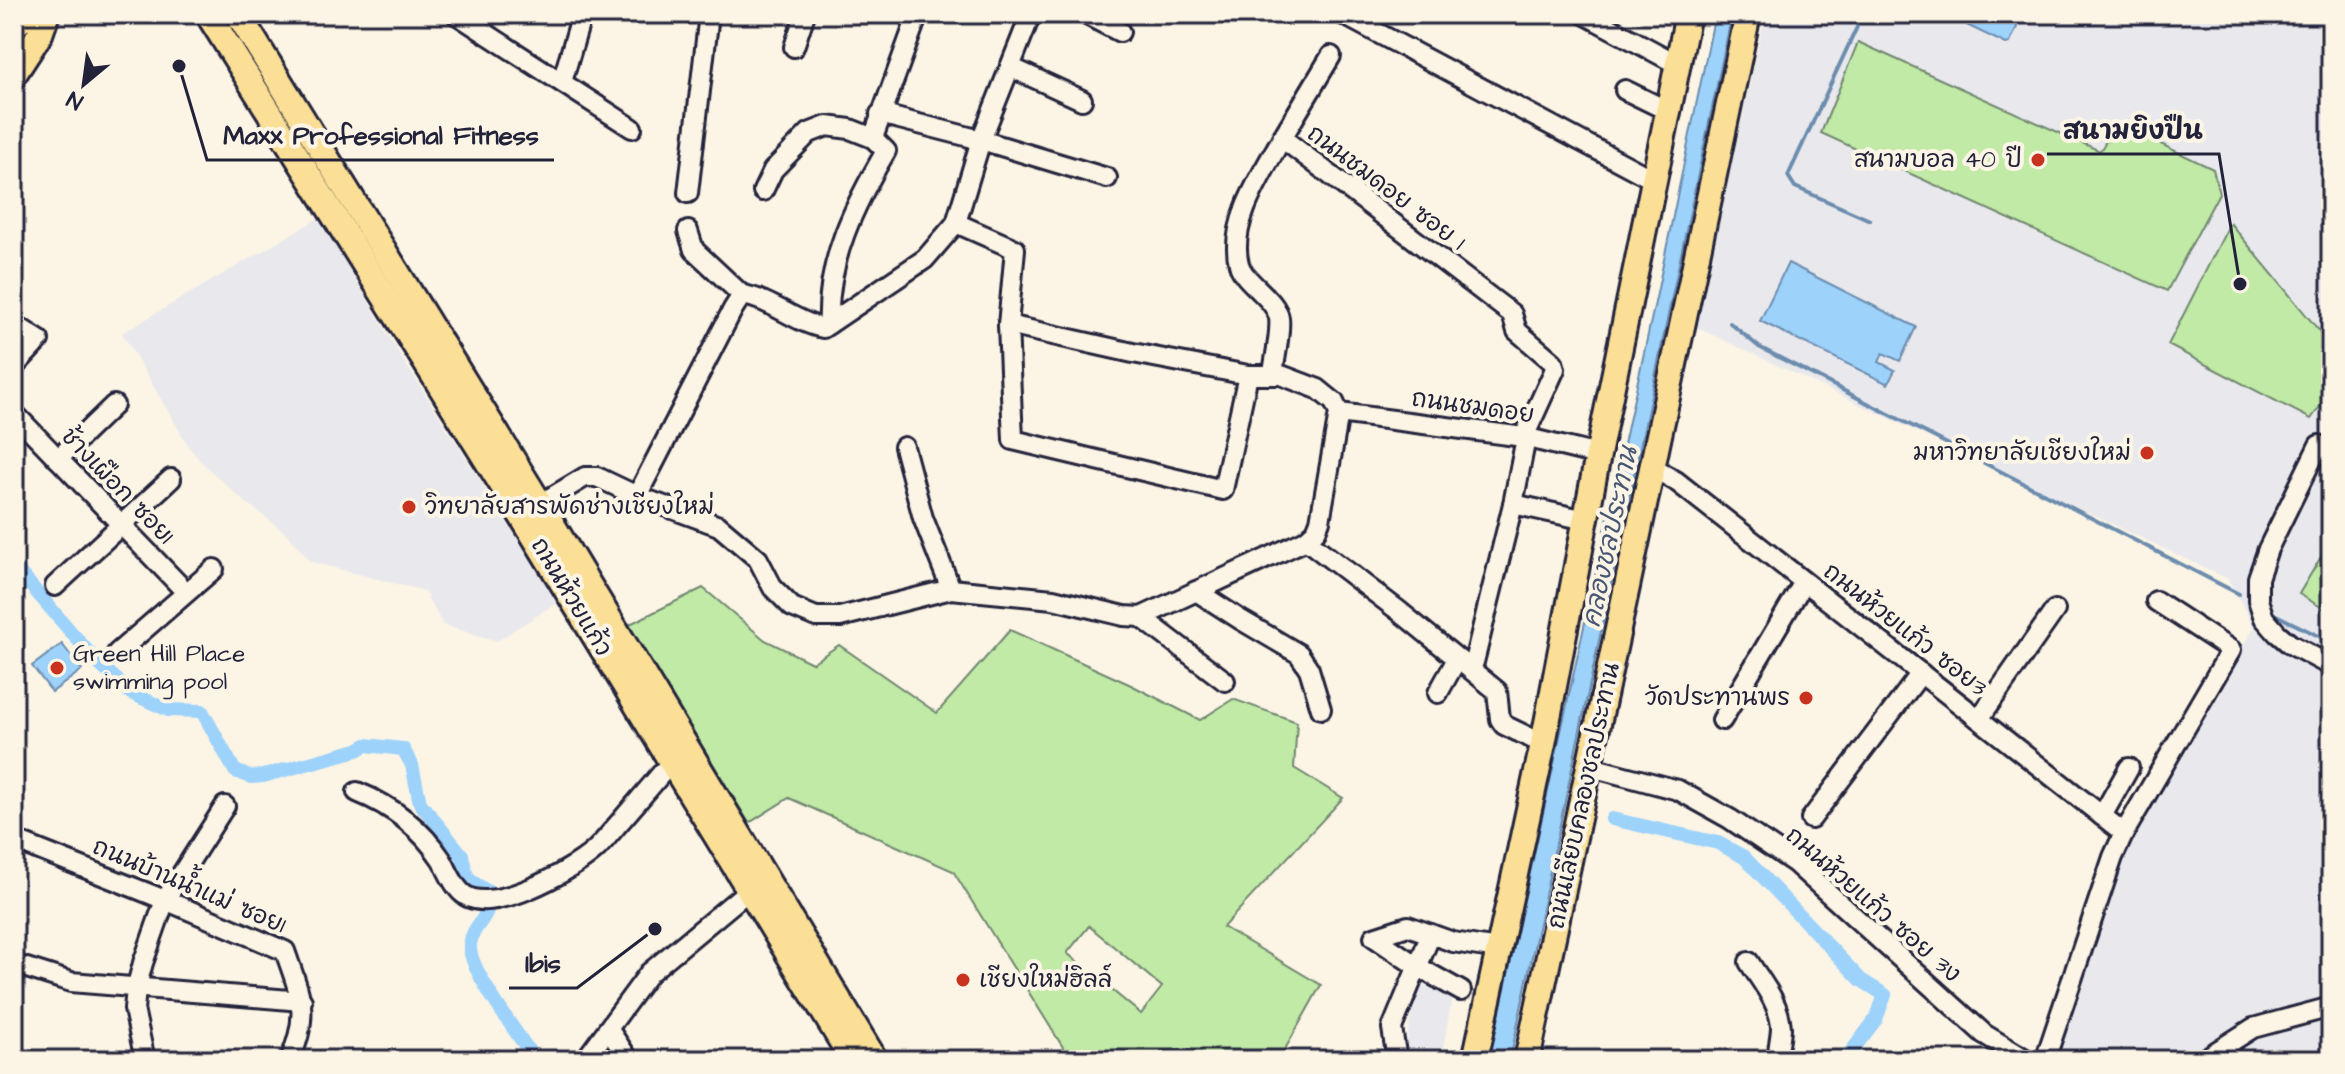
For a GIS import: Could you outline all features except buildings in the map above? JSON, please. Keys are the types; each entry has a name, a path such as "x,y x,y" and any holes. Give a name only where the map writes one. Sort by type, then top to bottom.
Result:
{"highway":[{"path":"14,24 27,14"}],"main road":[{"path":"14,74 40,34 47,14"},
{"name":"ถนนห้วยแก้ว","path":"208,14 531,510 671,762 875,1060"},
{"name":"ถนนห้วยแก้ว","path":"238,14 531,510 757,884 853,1060"},
{"path":"1475,1060 1543,744 1688,14"},
{"name":"ถนนเลียบคลองชลประทาน","path":"1527,1060 1748,14"}],"street":[{"path":"456,14 632,128"},
{"path":"562,82 582,14"},
{"path":"688,193 709,14"},
{"path":"794,47 805,14"},
{"path":"873,138 918,14"},
{"path":"688,231 694,250 742,295 755,297 807,325 823,328 925,259 956,223 981,140 1031,14"},
{"path":"1085,14 1120,32"},
{"path":"1342,14 1654,180"},
{"path":"1584,14 1677,64"},
{"path":"1282,138 1331,56"},
{"path":"1010,67 1082,100"},
{"path":"1625,90 1668,111"},
{"path":"880,114 1107,178"},
{"path":"763,191 773,170 809,133 827,126 850,129 873,138 886,151 863,189 841,241 828,299 829,324"},
{"name":"ถนนชมดอย ซอย 1","path":"1273,373 1279,316 1239,266 1237,237 1240,221 1257,183 1282,138 1512,314 1517,331 1553,362 1555,369 1524,442"},
{"path":"956,223 1015,249 1008,325 1013,440 1223,490 1248,375"},
{"path":"637,496 742,295"},
{"path":"14,324 39,340 14,367"},
{"path":"531,510 585,477 597,477 637,496 719,526 758,559 773,588 792,607 816,617 840,617 951,589 1053,599 1124,616 1141,617 1306,540 1316,531 1339,413 1334,402 1318,389 1273,373 1248,375 1008,325"},
{"path":"58,459 114,405"},
{"name":"ช้างเผือก ซอย1","path":"14,413 186,592"},
{"name":"ถนนชมดอย","path":"1339,413 1598,455"},
{"path":"1438,693 1465,660 1513,504 1524,442"},
{"path":"2319,445 2268,549 2258,578 2258,600 2264,618 2277,633 2290,644 2331,666"},
{"path":"904,447 923,518 951,589"},
{"name":"ถนนห้วยแก้ว ซอย3","path":"1653,468 1676,481 2124,833"},
{"path":"55,586 171,479"},
{"path":"1513,504 1586,520"},
{"path":"1306,540 1465,660 1497,691 1500,719 1504,725 1543,744"},
{"path":"117,653 214,569"},
{"path":"1722,720 1804,582"},
{"path":"1196,591 1299,654 1309,669 1321,709"},
{"path":"2045,1060 2113,857 2231,650 2156,601"},
{"path":"1979,719 2055,610"},
{"path":"1141,617 1225,681"},
{"path":"1811,819 1921,673"},
{"path":"357,792 384,803 415,827 440,858 461,892 470,899 488,900 540,886 594,851 671,762"},
{"name":"ถนนห้วยแก้ว ซอย 3ง","path":"1591,767 1678,790 1730,819 1795,863 1984,1034 2027,1060"},
{"path":"2102,816 2129,768"},
{"path":"145,1060 134,1009 136,989 165,900 225,806"},
{"name":"ถนนบ้านน้ำแม่ ซอย1","path":"14,840 285,951 302,1001 302,1022 290,1060"},
{"path":"585,1060 649,973 757,884"},
{"path":"1461,991 1374,937 1408,926 1474,947 1498,949"},
{"path":"1397,1060 1392,1028 1431,934"},
{"path":"1749,962 1778,1008 1781,1031 1778,1060"},
{"path":"14,964 71,982 302,1001"},
{"path":"2213,1060 2209,1056 2253,1028 2331,1007"},
{"path":"609,1030 629,1060"}],"shaded area":[{"name":"มหาวิทยาลัยเชียงใหม่","path":"1765,14 2331,14 2331,1060 2052,1060 2126,839 2254,628 2228,579 1696,327"},
{"path":"319,218 404,361 558,602 497,641 443,625 424,591 311,562 286,533 201,462 122,333"},
{"path":"1417,985 1453,993 1441,1060 1403,1060"}],"green space":[{"name":"สนามบอล 40 ปี","path":"1858,42 2100,151 2117,123 2213,169 2219,193 2167,291 1821,133"},
{"path":"2230,223 2331,345 2331,391 2311,419 2168,345"},
{"path":"2331,540 2331,613 2299,594"},
{"path":"703,588 765,640 812,663 839,645 937,713 1010,630 1200,720 1233,699 1297,722 1294,768 1343,798 1223,927 1321,985 1279,1060 1075,1060 1066,1052 953,871 789,798 749,823 628,625","holes":["1089,926 1162,987 1141,1014 1067,953"]}],"water":[{"name":"คลองชลประทาน","path":"1715,14 1732,14 1510,1060 1489,1060 1656,298"},
{"path":"1944,14 2002,14 2015,22 2017,27 2010,43 2006,44"},
{"path":"1788,263 1916,327 1900,361 1883,353 1879,362 1895,370 1888,384 1760,321"},
{"name":"Green Hill Place swimming pool","path":"62,644 82,670 52,692 32,666"}],"waterway":[{"path":"1863,14 1788,176 1795,187 1870,220"},
{"path":"1730,323 1759,347 2239,594"},
{"path":"14,566 97,662 131,693 168,710 202,711 235,771 251,777 263,776 366,745 403,749 412,765 420,803 462,855 467,876 490,893 487,910 471,938 471,956 486,986 535,1060"},
{"path":"2274,614 2331,642"},
{"path":"1612,819 1718,843 1744,857 1861,980 1885,995 1876,1019 1845,1060"}],"place":[{"name":"Maxx Professional Fitness","path":"179,66"},
{"name":"สนามบอล 40 ปี","path":"2038,160"},
{"name":"สนามยิงปืน","path":"2240,284"},
{"name":"มหาวิทยาลัยเชียงใหม่","path":"2147,453"},
{"name":"วิทยาลัยสารพัดช่างเชียงใหม่","path":"409,507"},
{"name":"Green Hill Place swimming pool","path":"57,668"},
{"name":"วัดประทานพร","path":"1806,698"},
{"name":"Ibis","path":"655,929"},
{"name":"เชียงใหม่ฮิลล์","path":"963,980"}]}
